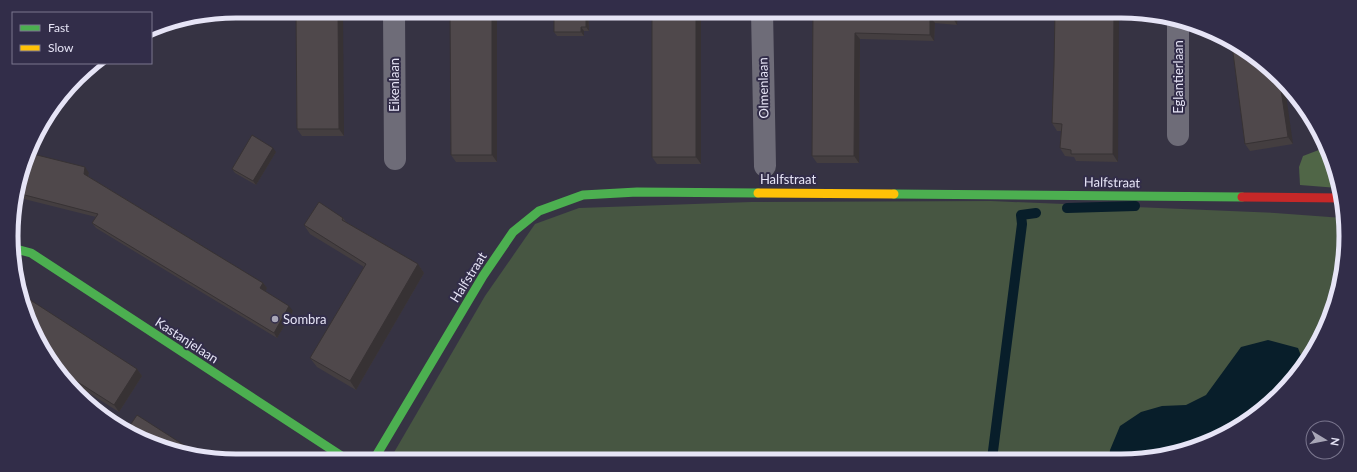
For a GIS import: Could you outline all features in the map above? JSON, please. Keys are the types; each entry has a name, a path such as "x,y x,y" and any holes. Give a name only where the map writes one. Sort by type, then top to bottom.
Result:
{"street":[{"name":"Eikenlaan","path":"394,18 395,159"},
{"name":"Olmenlaan","path":"762,18 765,166"},
{"name":"Eglantierlaan","path":"1178,25 1178,135"},
{"name":"Halfstraat","path":"377,454 483,276 512,232 539,211 583,195 637,192 836,192 1336,198"},
{"name":"Kastanjelaan","path":"18,250 30,253 338,454"}],"green space":[{"path":"1321,149 1334,188 1300,185 1299,167 1303,156"},
{"path":"991,201 1275,213 1338,218 1339,250 1332,292 1317,332 1294,369 1285,380 1254,409 1230,425 1217,432 1191,442 1164,450 1135,454 393,454 485,296 535,224 579,208 751,202"}],"water":[{"path":"1268,340 1298,348 1302,357 1285,380 1265,400 1230,425 1217,432 1177,447 1164,450 1135,454 1110,454 1120,426 1141,412 1162,406 1186,405 1206,395 1241,347"}],"building":[{"path":"296,18 338,18 339,129 297,129"},
{"path":"450,18 492,18 492,155 451,155"},
{"path":"554,18 586,18 586,27 581,27 581,32 554,32"},
{"path":"652,18 696,18 696,157 652,157"},
{"path":"813,18 930,18 930,35 855,33 854,156 812,156"},
{"path":"1055,18 1114,18 1113,154 1071,154 1071,150 1060,148 1062,124 1052,123"},
{"path":"1232,49 1254,63 1281,88 1288,137 1245,144"},
{"path":"252,135 273,148 253,181 232,169"},
{"path":"34,154 85,167 84,174 263,283 260,288 289,306 274,333 92,223 98,214 22,194 25,180"},
{"path":"319,202 343,218 342,220 418,264 350,381 310,358 366,264 304,225"},
{"path":"27,298 137,369 114,405 69,377 63,369 40,332"},
{"path":"137,415 191,450 166,442 129,426"}],"waterway":[{"path":"1067,208 1135,206"},
{"path":"993,454 1022,224 1021,215 1036,213"}],"traffic: fast":[{"path":"377,454 483,276 513,232 539,211 583,195 637,192 758,193"},
{"path":"894,194 1242,197"},
{"path":"18,250 31,253 338,454"}],"traffic: slow":[{"path":"758,193 894,194"}],"traffic: jam":[{"path":"1242,197 1336,198"}],"place":[{"name":"Sombra","path":"275,319"}]}
